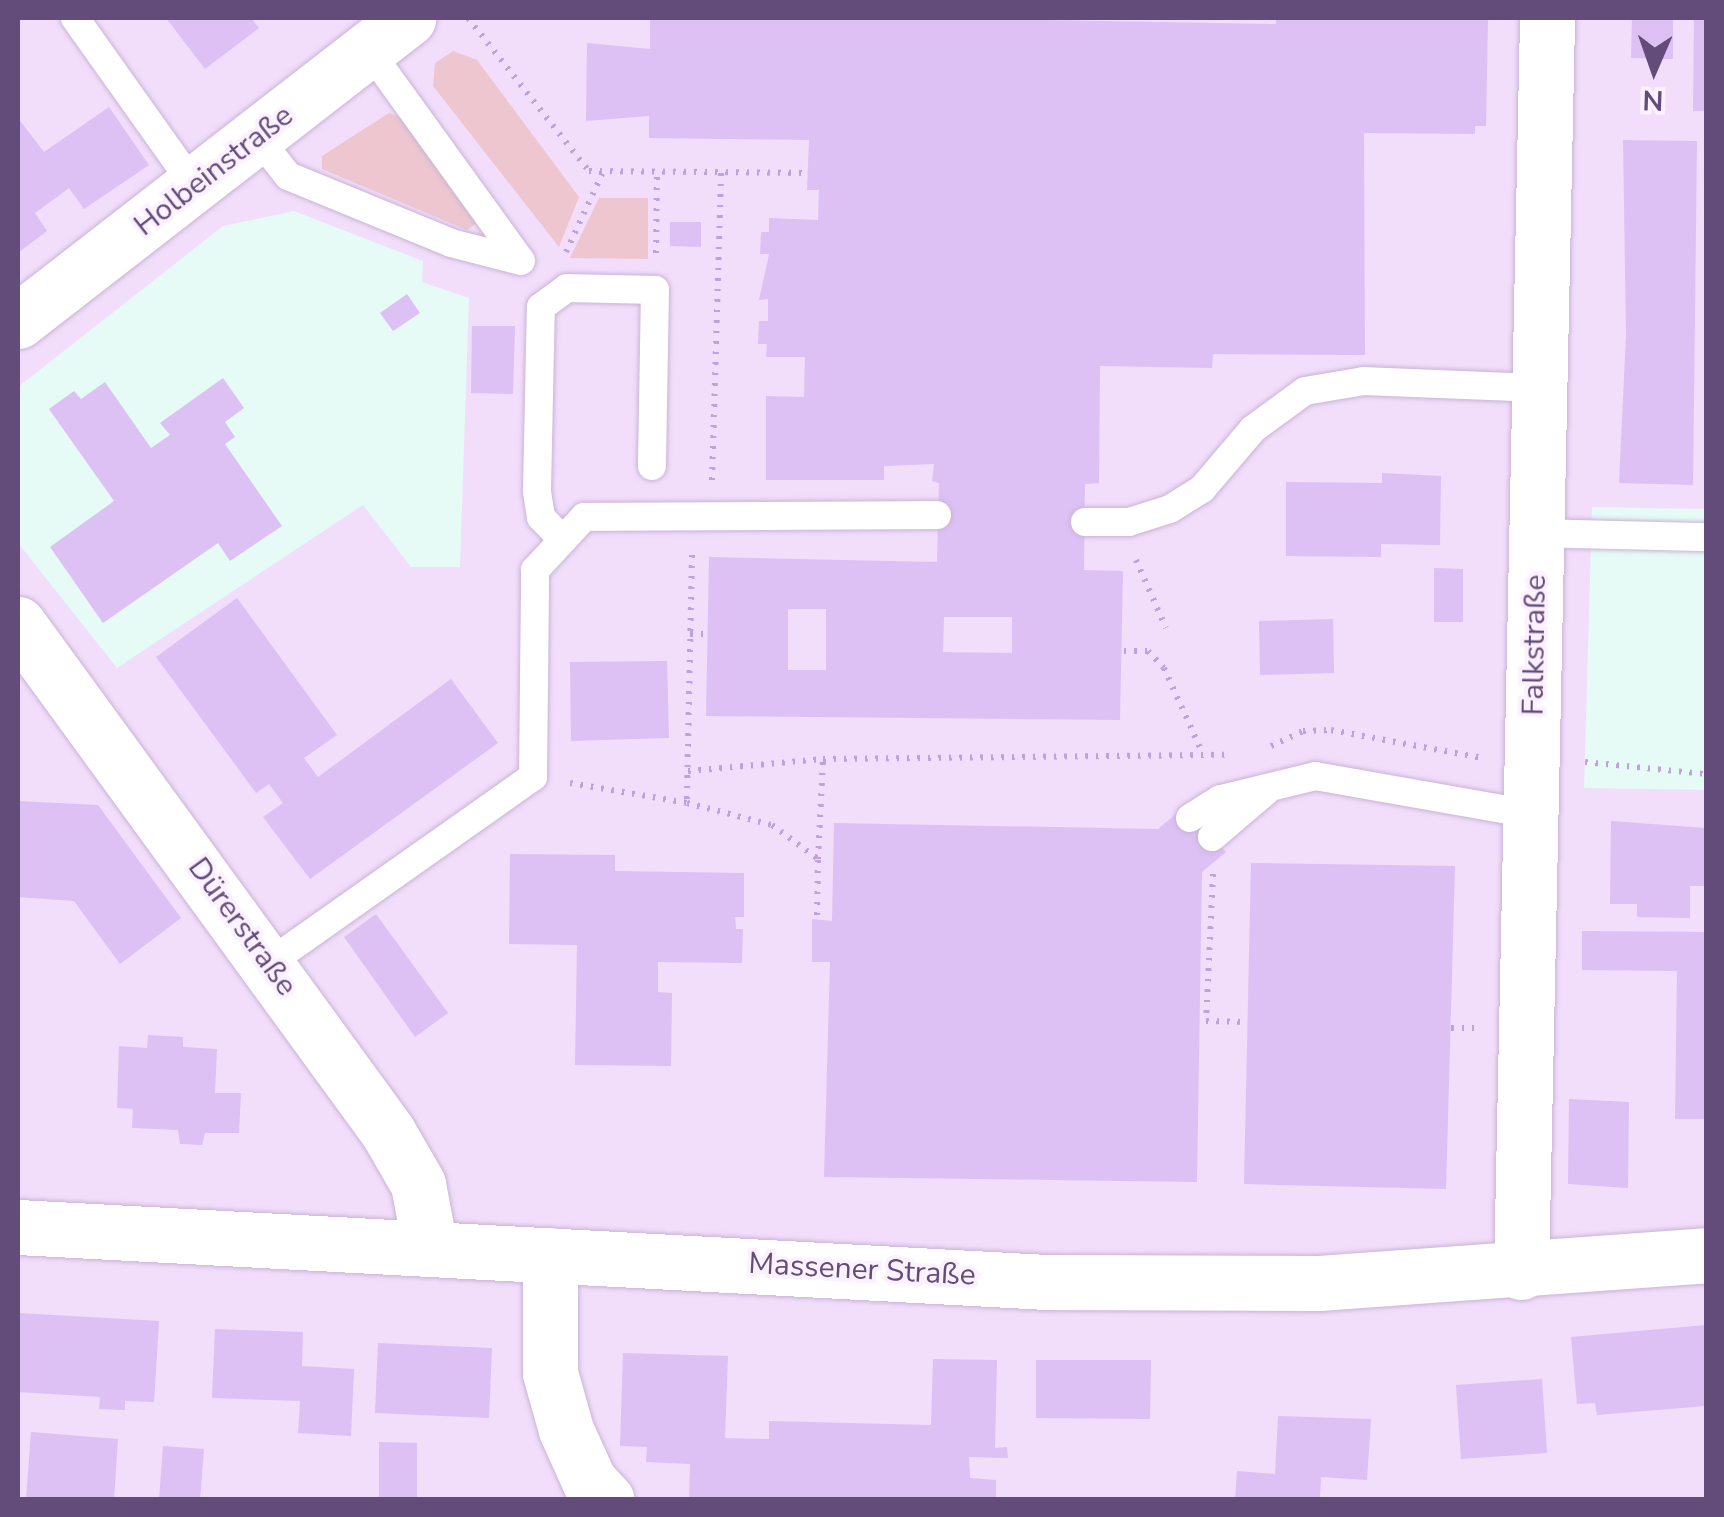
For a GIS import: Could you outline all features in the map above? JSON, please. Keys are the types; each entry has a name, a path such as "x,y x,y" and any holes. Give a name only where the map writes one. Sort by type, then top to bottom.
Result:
{"street":[{"name":"Falkstraße","path":"1520,1272 1547,18"},
{"name":"Holbeinstraße","path":"18,321 196,188 388,33"},
{"name":"Dürerstraße","path":"18,624 269,963 418,1184 430,1248"},
{"name":"Massener Straße","path":"18,1228 1048,1282 1319,1283 1520,1272 1706,1255"},
{"path":"550,1254 545,1329 550,1373 566,1430 590,1481 607,1500"}],"lane":[{"path":"75,18 196,188"},
{"path":"259,138 288,176 451,242 521,261 388,33"},
{"path":"563,540 541,517 537,491 541,307 567,288 656,290 652,466"},
{"path":"1085,522 1129,522 1170,509 1202,489 1252,429 1305,391 1364,382 1540,388"},
{"path":"269,963 532,777 535,570 584,517 937,515"},
{"path":"1537,533 1706,537"},
{"path":"1190,818 1315,776 1532,814"},
{"path":"1212,838 1251,798"}],"path":[{"path":"468,18 589,172 807,173"},
{"path":"563,258 603,172"},
{"path":"656,172 656,290"},
{"path":"687,803 692,514 712,495 721,172"},
{"path":"1129,522 1137,564 1166,628"},
{"path":"690,634 707,634"},
{"path":"1124,651 1148,652 1164,668 1202,752"},
{"path":"688,771 823,759 1202,752 1258,758 1303,731 1331,730 1478,758 1534,758 1706,774"},
{"path":"1242,756 1251,798 1242,846 1212,875 1206,1021 1247,1022"},
{"path":"817,915 823,759"},
{"path":"532,777 687,803 772,825 818,859"}],"shaded area":[{"path":"18,18 1706,18 1706,1499 18,1499"},
{"path":"453,51 477,60 579,197 559,247 433,86 435,63"},
{"path":"389,113 403,118 477,223 467,230 322,169 322,156"},
{"path":"599,198 648,198 648,259 570,258"},
{"path":"294,211 423,261 422,282 469,298 460,567 411,567 363,505 117,668 18,543 18,387 223,226"},
{"path":"1592,507 1706,509 1706,790 1584,788"}],"building":[{"path":"166,18 251,18 259,28 205,69"},
{"path":"936,18 1276,24 1276,18 1488,18 1486,126 1475,126 1475,134 1364,133 1365,355 1213,354 1212,368 1100,366 1099,483 1085,484 1084,570 1123,571 1120,720 706,716 709,557 937,562 939,483 932,481 934,464 884,466 884,480 766,480 766,396 804,397 805,357 766,357 767,344 758,344 759,321 768,321 768,299 759,300 769,254 760,254 761,232 769,232 769,218 818,220 819,190 807,190 809,140 649,138 649,116 586,121 587,43 650,49 650,20","holes":["788,609 826,609 826,670 788,670","944,617 1012,617 1012,653 943,652"]},
{"path":"1632,18 1673,18 1673,59 1631,58"},
{"path":"1694,18 1706,18 1706,111 1693,111"},
{"path":"109,107 149,165 84,209 69,188 35,213 47,231 18,253 18,118 44,152"},
{"path":"1623,140 1697,141 1693,485 1619,483 1626,335"},
{"path":"670,222 701,222 701,247 670,246"},
{"path":"407,294 420,313 393,331 380,313"},
{"path":"472,326 515,326 513,394 471,393"},
{"path":"223,378 244,408 225,422 235,437 225,444 282,526 230,561 218,543 103,623 50,547 114,501 49,409 74,391 81,399 105,382 151,448 170,435 160,423"},
{"path":"1382,473 1441,476 1440,545 1381,544 1381,557 1286,556 1286,482 1382,483"},
{"path":"1434,568 1463,569 1463,622 1434,622"},
{"path":"237,598 337,735 304,758 318,777 451,679 498,743 310,879 263,817 283,803 269,784 256,793 156,657"},
{"path":"1333,619 1334,673 1260,675 1259,621"},
{"path":"667,661 669,738 571,741 570,662"},
{"path":"18,801 98,805 181,918 120,964 74,901 18,897"},
{"path":"1183,808 1226,852 1202,872 1197,1182 824,1177 830,962 812,962 812,919 832,921 834,823 1158,829"},
{"path":"1611,821 1706,828 1706,886 1690,886 1690,918 1637,917 1637,904 1610,904"},
{"path":"510,854 615,855 615,871 744,873 744,917 735,917 736,929 743,929 742,963 658,962 658,992 672,993 671,1066 575,1065 577,945 509,944"},
{"path":"1251,863 1455,866 1446,1189 1244,1184"},
{"path":"376,914 448,1013 415,1037 344,937"},
{"path":"1582,931 1706,932 1706,1119 1675,1119 1677,971 1582,970"},
{"path":"148,1035 183,1037 183,1047 217,1049 215,1093 241,1093 239,1133 205,1133 202,1145 180,1144 178,1130 132,1128 133,1109 117,1108 119,1046 147,1048"},
{"path":"1569,1099 1629,1102 1628,1188 1568,1184"},
{"path":"18,1313 159,1321 154,1402 125,1401 125,1410 99,1409 100,1397 18,1392"},
{"path":"1706,1325 1706,1406 1597,1415 1595,1403 1577,1404 1571,1337"},
{"path":"215,1329 303,1332 302,1366 354,1369 351,1436 298,1433 300,1401 212,1398"},
{"path":"378,1343 492,1348 489,1418 375,1413"},
{"path":"623,1353 728,1356 725,1438 769,1439 769,1421 931,1425 933,1359 997,1360 995,1448 1007,1447 1008,1458 969,1457 970,1478 996,1480 996,1500 689,1500 690,1464 646,1462 647,1447 620,1446"},
{"path":"1036,1360 1151,1360 1150,1419 1036,1418"},
{"path":"1542,1379 1547,1453 1461,1459 1456,1385"},
{"path":"1278,1416 1371,1419 1367,1480 1321,1477 1320,1500 1235,1500 1237,1471 1275,1474"},
{"path":"31,1432 118,1439 114,1500 26,1500"},
{"path":"379,1442 417,1443 417,1500 379,1500"},
{"path":"163,1446 204,1449 200,1500 159,1500"}]}
